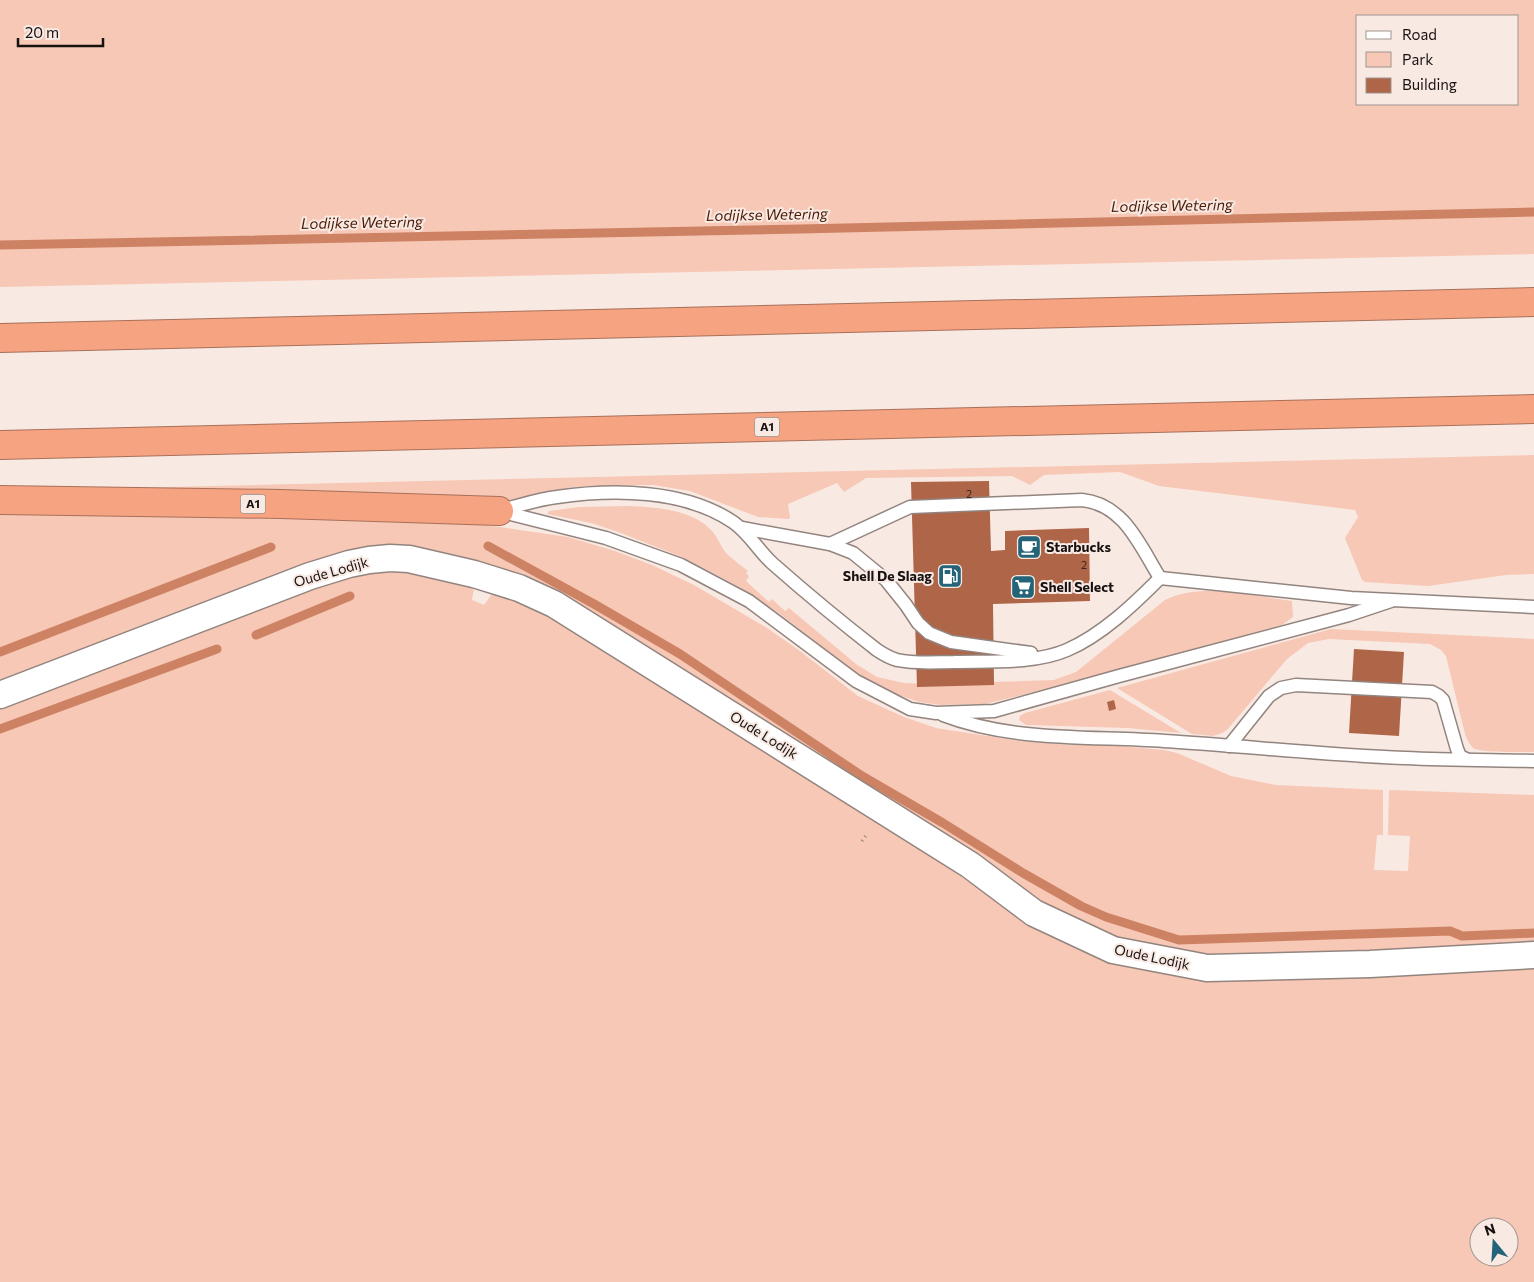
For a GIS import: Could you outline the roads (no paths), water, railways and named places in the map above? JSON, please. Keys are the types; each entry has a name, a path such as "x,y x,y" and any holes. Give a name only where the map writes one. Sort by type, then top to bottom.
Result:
{"highway":[{"path":"0,338 1534,302"},
{"name":"A1","path":"0,445 1534,409"},
{"name":"A1","path":"0,500 282,504 499,511"}],"street":[{"name":"Oude Lodijk","path":"0,695 310,576 369,560 409,559 474,574 519,588 554,604 954,854 1034,913 1113,950 1207,968 1370,964 1534,955"}],"lane":[{"name":"A1","path":"499,511 556,497 607,493 640,494 680,499 696,504 714,511 742,528 770,561 876,650 896,660 916,663 984,661 1047,656 1067,650 1127,612 1160,578 1391,601 1534,607"},
{"path":"830,544 910,507 1092,501 1102,504 1125,522 1160,578"},
{"name":"A1","path":"499,511 606,538 681,565 749,601 856,681 910,709 936,713 994,712 1119,676 1349,616 1391,601"},
{"name":"A1","path":"742,528 830,544 853,553 876,571 906,604 918,623 929,633 951,642 1047,656"},
{"path":"1229,746 1269,696 1281,688 1296,685 1432,692 1443,700 1457,749 1460,756 1466,760"},
{"name":"A1","path":"936,713 961,722 1000,731 1406,758 1534,761"}],"waterway":[{"name":"Lodijkse Wetering","path":"0,245 1534,212"},
{"path":"488,546 680,654 862,776 943,823 1023,873 1081,906 1106,917 1179,940 1450,931 1462,936 1534,933"},
{"path":"0,652 271,547"},
{"path":"256,635 350,596"},
{"path":"0,729 217,649"}],"place":[{"name":"Starbucks","path":"1029,547"},
{"name":"Shell De Slaag","path":"950,576"},
{"name":"Shell Select","path":"1023,587"}]}
